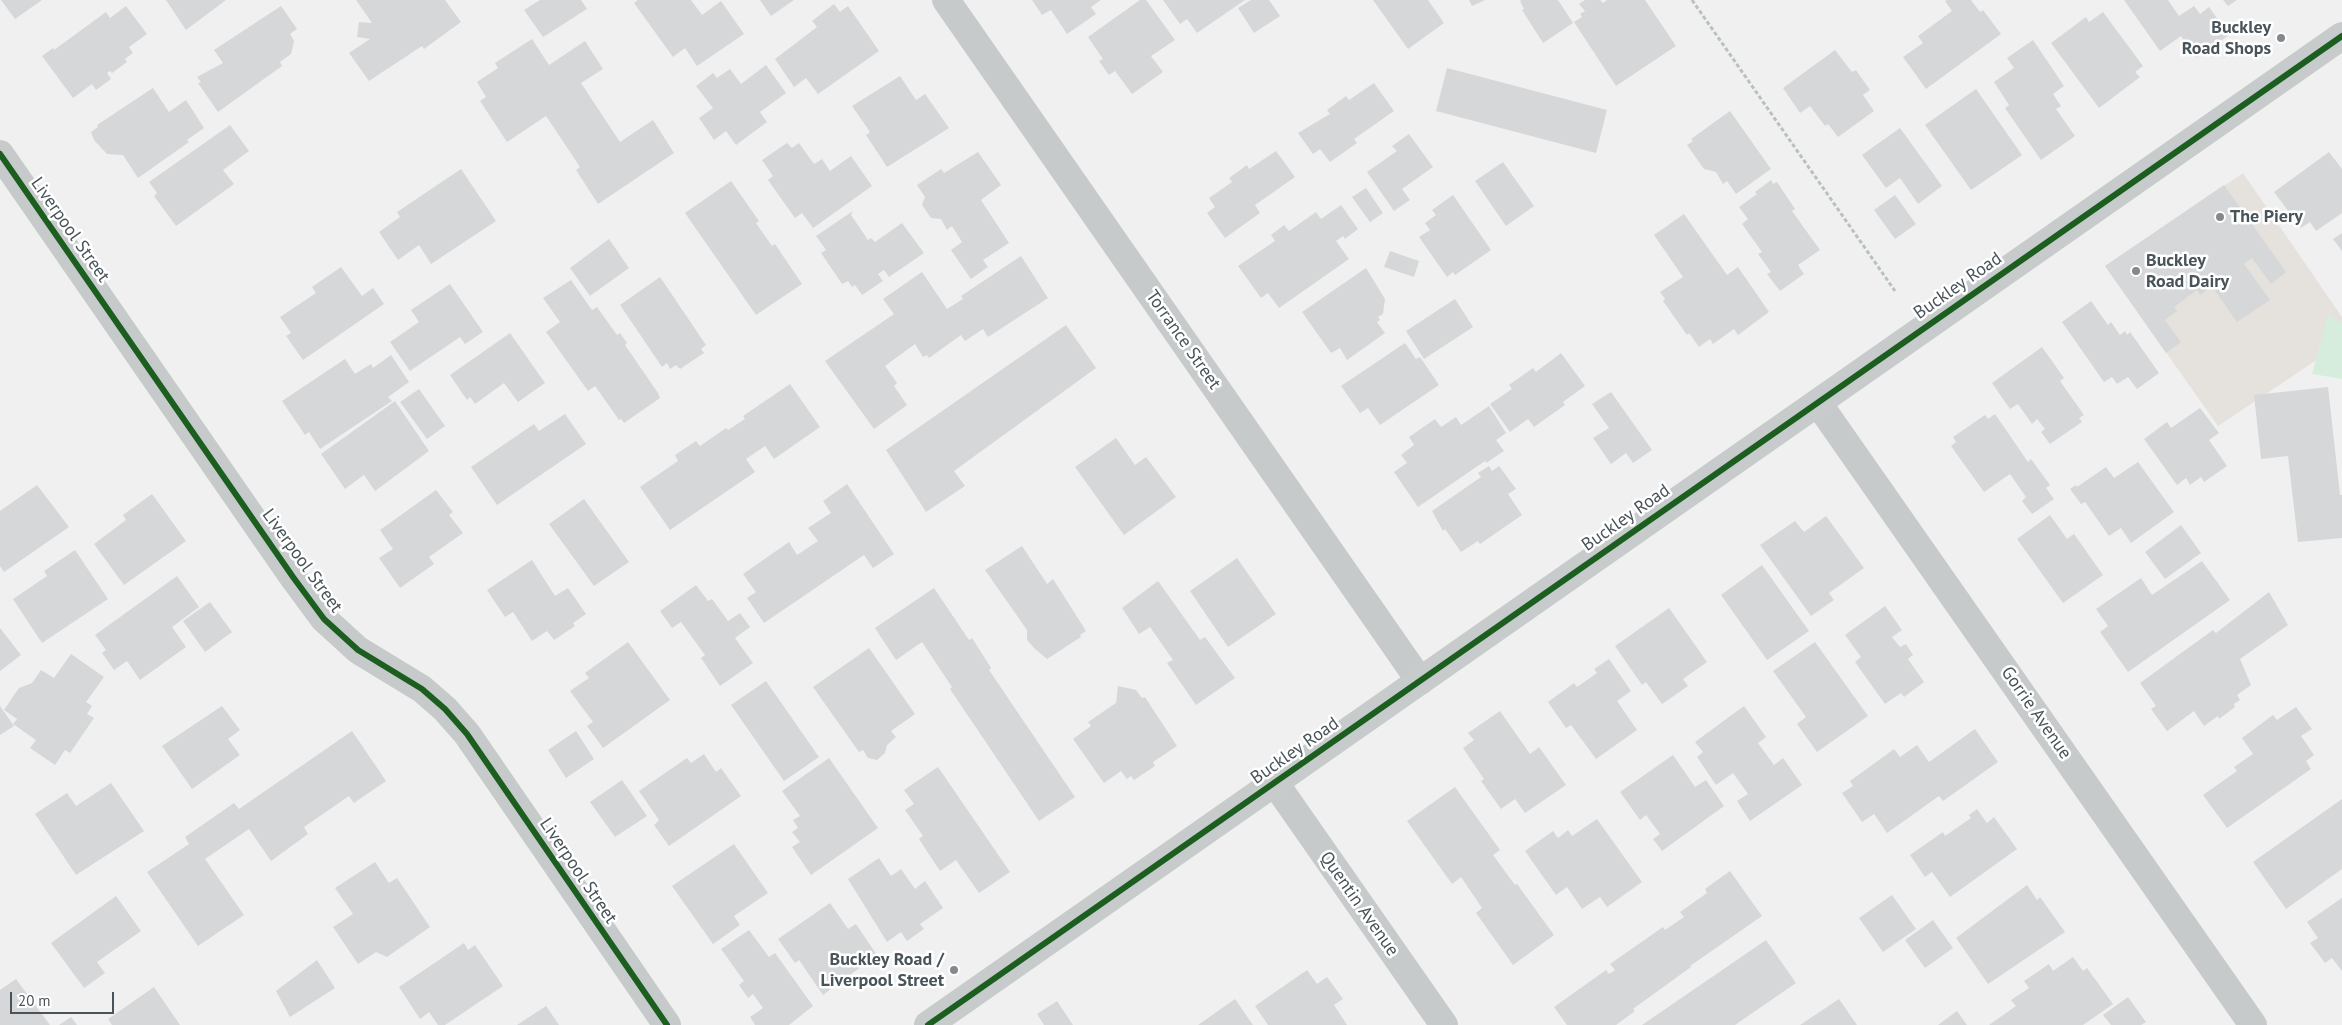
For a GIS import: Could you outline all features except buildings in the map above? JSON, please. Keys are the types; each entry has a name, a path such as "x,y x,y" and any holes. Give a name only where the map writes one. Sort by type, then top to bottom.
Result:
{"street":[{"name":"Torrance Street","path":"946,0 1420,681"},
{"name":"Buckley Road","path":"928,1025 2342,36"},
{"name":"Liverpool Street","path":"0,154 324,619 358,650 422,689 445,709 467,734 667,1025"},
{"name":"Gorrie Avenue","path":"1818,403 2253,1025"},
{"name":"Quentin Avenue","path":"1276,783 1444,1025"}],"path":[{"path":"1692,0 1895,291"}],"shaded area":[{"path":"2243,173 2342,317 2342,343 2218,426 2105,266"}],"green space":[{"path":"2328,315 2342,324 2342,379 2312,374"}],"cycle path":[{"path":"928,1025 2342,36"},
{"path":"0,154 324,619 358,650 422,689 445,709 467,734 667,1025"}],"place":[{"name":"Buckley Road Shops","path":"2281,38"},
{"name":"The Piery","path":"2220,217"},
{"name":"Buckley Road Dairy","path":"2136,271"},
{"name":"Buckley Road / Liverpool Street","path":"954,970"}]}
